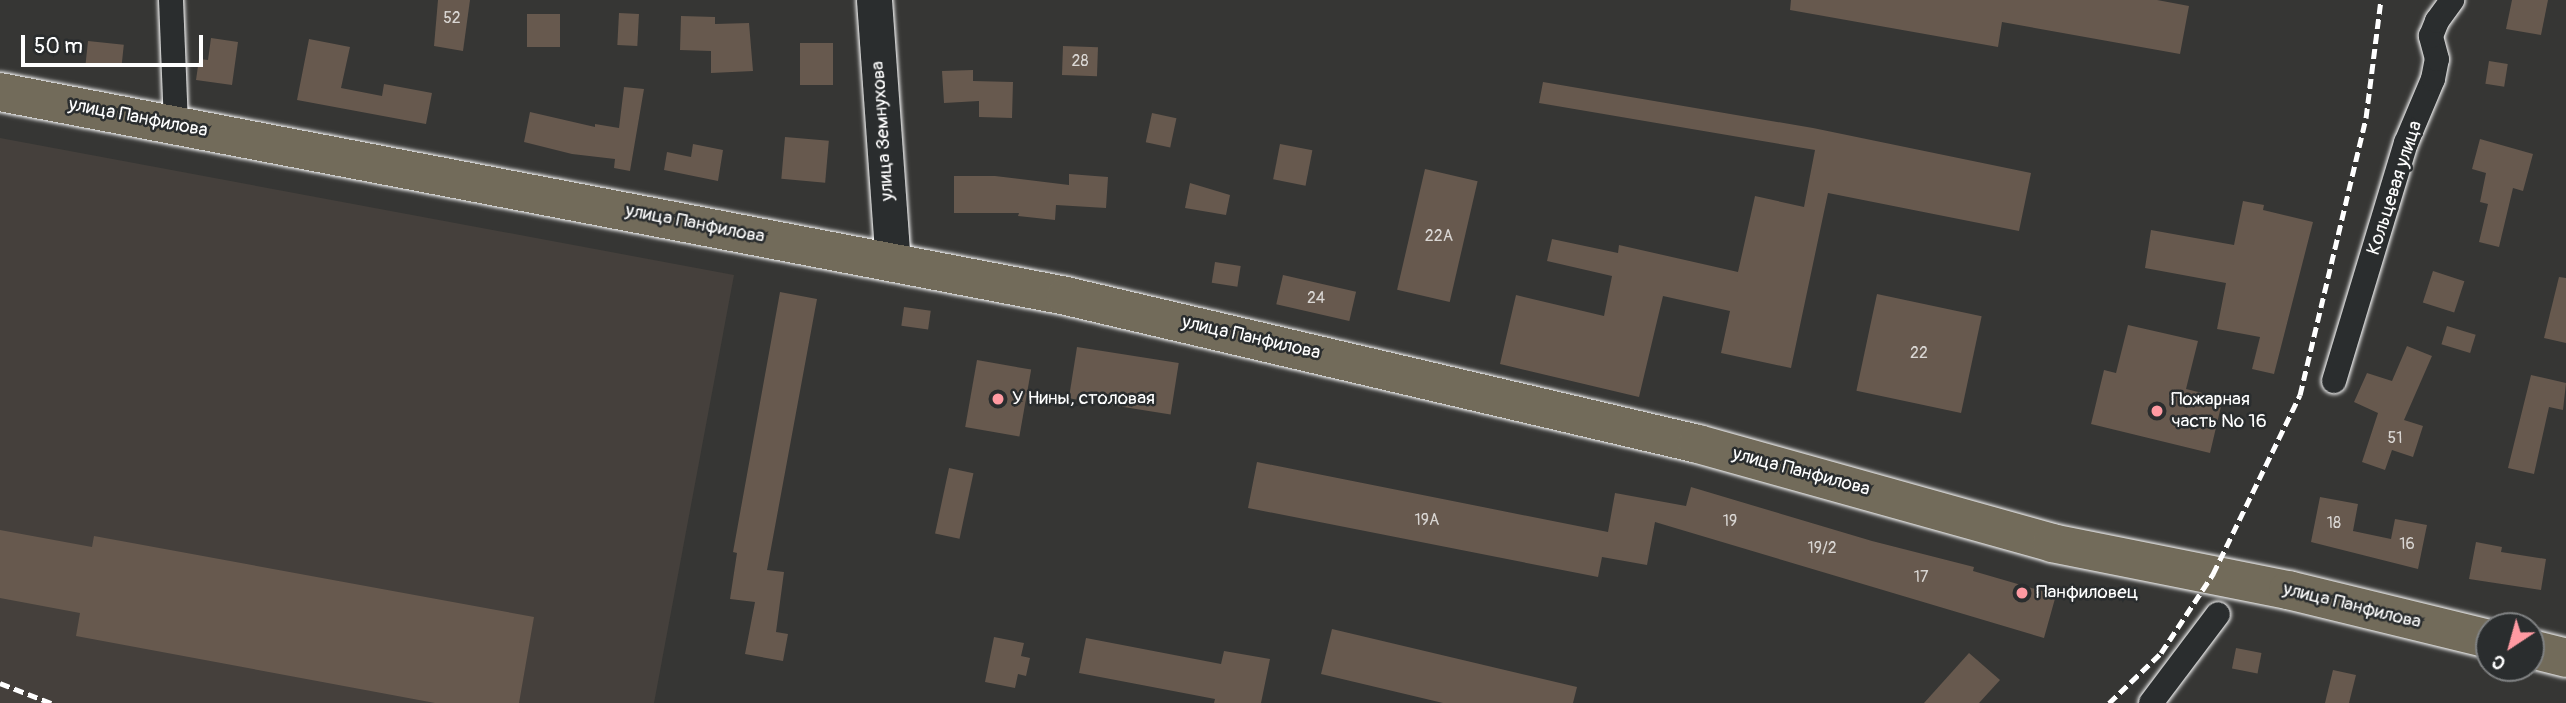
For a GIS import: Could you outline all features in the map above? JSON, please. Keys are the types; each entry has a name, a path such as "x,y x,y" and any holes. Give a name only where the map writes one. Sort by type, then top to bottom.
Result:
{"main road":[{"name":"улица Земнухова","path":"874,0 893,262"},
{"name":"улица Панфилова","path":"0,92 1066,296 1423,377 1698,444 2052,543 2288,590 2475,636"},
{"path":"2545,653 2566,658"}],"street":[{"path":"171,0 176,125"},
{"name":"Кольцевая улица","path":"2334,381 2406,143 2434,79 2437,59 2431,36 2437,21 2452,0"},
{"path":"2151,703 2218,614"}],"shaded area":[{"path":"0,138 734,275 654,703 0,703"}],"building":[{"path":"438,0 470,0 463,51 434,46"},
{"path":"1791,0 2157,0 2189,6 2180,54 2002,22 1998,47 1790,10"},
{"path":"2512,0 2548,0 2541,35 2506,29"},
{"path":"619,13 639,14 637,46 617,45"},
{"path":"527,14 560,14 560,47 527,47"},
{"path":"681,16 715,17 715,24 749,23 753,71 711,73 711,51 680,50"},
{"path":"211,38 238,42 232,85 196,80 199,59 208,60"},
{"path":"309,39 350,47 341,88 382,96 384,84 432,93 426,124 297,100"},
{"path":"88,41 124,45 122,67 86,63"},
{"path":"800,43 833,43 833,85 800,85"},
{"path":"1063,46 1098,47 1097,76 1062,75"},
{"path":"2489,61 2508,64 2504,87 2485,84"},
{"path":"973,70 973,81 1013,82 1012,118 979,117 979,101 944,103 942,71"},
{"path":"1543,82 1813,128 2031,173 2019,231 1828,193 1791,368 1721,353 1730,311 1663,296 1639,397 1500,364 1516,295 1604,316 1612,276 1547,261 1552,239 1618,253 1619,245 1738,272 1755,196 1804,207 1815,150 1539,103"},
{"path":"624,87 644,89 630,171 614,168 615,159 572,154 524,142 530,112 595,127 595,124 619,128"},
{"path":"1152,113 1176,118 1170,148 1146,142"},
{"path":"785,137 829,141 825,183 781,179"},
{"path":"2480,139 2533,154 2523,191 2513,188 2499,247 2479,242 2488,204 2480,202 2486,173 2472,169"},
{"path":"693,144 723,150 718,181 664,170 667,152 691,157"},
{"path":"1280,144 1312,150 1306,186 1273,179"},
{"path":"1425,169 1478,181 1450,302 1397,290"},
{"path":"1069,174 1108,177 1106,208 1056,205 1055,220 1018,216 1019,213 954,213 954,176 995,176 1069,185"},
{"path":"1190,183 1230,195 1226,215 1185,208"},
{"path":"2243,201 2264,205 2263,210 2313,222 2274,374 2252,369 2260,337 2217,329 2226,283 2145,268 2151,230 2234,245"},
{"path":"1215,262 1241,266 1237,287 1212,283"},
{"path":"2433,271 2464,281 2454,313 2423,302"},
{"path":"1283,275 1356,292 1349,321 1276,304"},
{"path":"2559,277 2566,278 2566,343 2544,338"},
{"path":"780,292 817,299 767,570 784,572 776,632 788,634 783,661 745,654 755,602 730,599 737,553 733,552"},
{"path":"1877,294 1982,316 1961,413 1856,391"},
{"path":"904,307 931,311 928,330 901,326"},
{"name":"Пожарная часть № 16","path":"2128,325 2198,341 2186,389 2223,398 2210,453 2091,424 2104,370 2116,373"},
{"path":"2447,326 2476,335 2470,353 2441,344"},
{"path":"2407,346 2432,356 2404,420 2423,426 2413,457 2392,450 2385,470 2362,462 2378,413 2354,402 2367,373 2392,381"},
{"path":"1077,347 1179,363 1171,414 1069,398"},
{"path":"977,360 1031,370 1019,437 965,427"},
{"path":"2531,375 2566,383 2563,410 2549,407 2534,474 2508,468"},
{"path":"1257,462 1608,532 1615,493 1686,506 1691,487 1872,541 1974,567 1973,571 2056,595 2044,638 1655,522 1647,565 1602,557 1598,577 1248,508"},
{"path":"949,468 973,473 960,539 935,534"},
{"path":"2320,497 2358,504 2353,531 2391,539 2395,519 2427,525 2418,569 2311,542"},
{"path":"0,530 92,547 94,536 534,617 519,703 435,703 76,636 80,613 0,598"},
{"path":"2476,542 2502,547 2501,552 2546,559 2541,590 2469,579"},
{"path":"1332,629 1577,687 1573,703 1443,703 1321,674"},
{"path":"994,637 1024,643 1021,656 1030,658 1026,676 1018,674 1015,688 985,682"},
{"path":"1086,638 1221,664 1224,651 1270,659 1261,703 1214,703 1215,699 1079,673"},
{"path":"2236,648 2262,653 2258,674 2232,669"},
{"path":"1969,653 2000,680 1979,703 1924,703"},
{"path":"2333,670 2356,675 2349,703 2325,703"}],"railway":[{"path":"2109,703 2161,653 2213,574 2300,395 2366,118 2381,0"},
{"path":"0,683 51,703"}],"place":[{"name":"У Нины, столовая","path":"998,399"},
{"name":"Пожарная часть № 16","path":"2157,411"},
{"name":"Панфиловец","path":"2022,593"}]}
